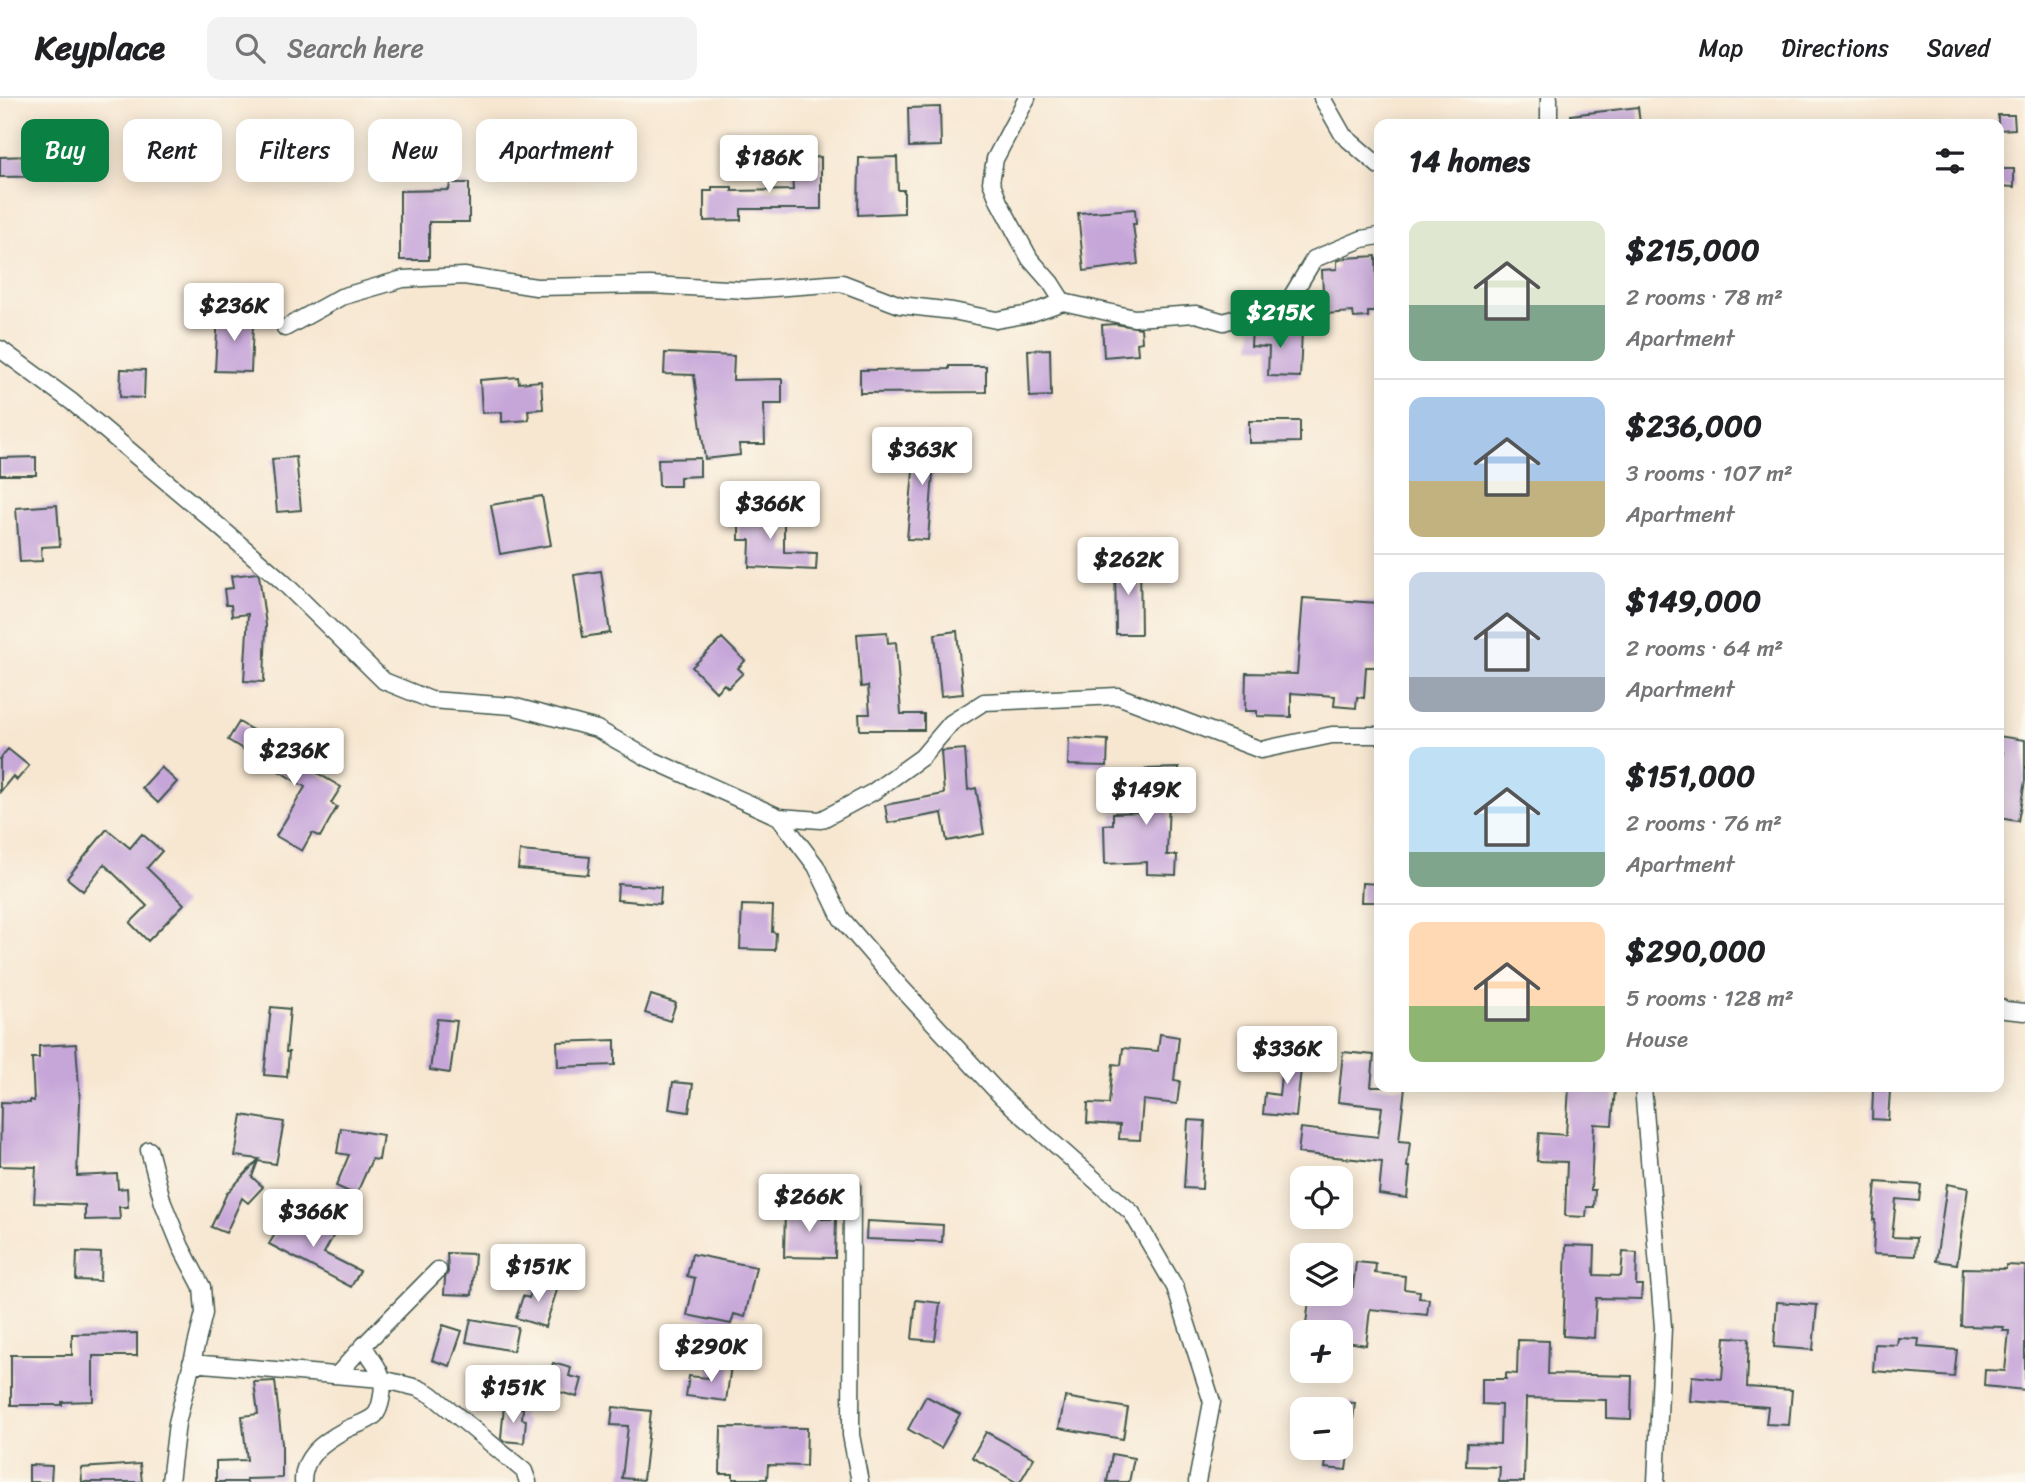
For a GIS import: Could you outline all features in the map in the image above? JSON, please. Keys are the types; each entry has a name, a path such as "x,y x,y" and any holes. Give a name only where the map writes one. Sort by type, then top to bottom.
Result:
{"street":[{"path":"1027,98 995,159 991,182 1030,259 1063,302"},
{"path":"1322,98 1343,135 1374,162"},
{"path":"1549,98 1549,119"},
{"path":"285,328 341,297 403,279 464,276 536,287 650,285 746,289 842,283 901,305 953,311 996,320 1029,314 1063,302 1134,318 1196,314 1224,322 1290,299 1314,259 1362,239 1374,237"},
{"path":"0,349 72,402 206,515 282,581 384,681 431,700 512,706 597,729 649,758 779,817 821,820 873,792 922,757 951,723 984,702 1118,696 1261,750 1332,735 1374,735"},
{"path":"779,817 816,866 841,918 896,982 1002,1097 1132,1213 1175,1287 1212,1402 1197,1482"},
{"path":"2004,1009 2025,1012"},
{"path":"1643,1092 1663,1327 1656,1482"},
{"path":"149,1150 163,1203 181,1247 202,1287 204,1313 177,1423 170,1482"},
{"path":"852,1185 851,1435 860,1482"},
{"path":"337,1375 438,1270"},
{"path":"303,1482 303,1469 307,1459 343,1431 377,1413 381,1402 382,1379 364,1345"},
{"path":"191,1363 382,1379 418,1388 432,1395 524,1471 528,1482"}],"building":[{"path":"940,107 941,146 909,147 908,108"},
{"path":"1638,107 1639,119 1571,119 1571,115"},
{"path":"1998,115 2014,115 2015,129 2004,130 2004,119 1998,119"},
{"path":"21,156 21,177 0,177 0,157"},
{"path":"821,157 821,209 741,209 741,220 704,221 704,191 712,191 712,187 732,187 732,191 793,190 791,159"},
{"path":"897,157 898,190 904,190 904,213 858,215 859,158"},
{"path":"2004,169 2014,169 2014,187 2004,186"},
{"path":"450,183 469,183 469,222 429,222 429,260 400,260 400,191 449,190"},
{"path":"1135,209 1136,224 1133,224 1138,264 1084,271 1078,213"},
{"path":"1374,256 1374,312 1368,312 1368,317 1354,318 1353,312 1324,314 1322,270 1337,269 1337,261"},
{"path":"218,312 244,313 244,324 253,324 251,372 215,371"},
{"path":"1102,325 1141,328 1142,342 1137,343 1138,354 1104,357"},
{"path":"1252,327 1302,330 1300,377 1268,376 1269,347 1251,346"},
{"path":"1050,349 1051,396 1030,397 1028,350"},
{"path":"665,353 734,356 733,380 782,379 782,404 764,404 765,444 739,444 740,455 705,459 694,375 664,374"},
{"path":"949,366 986,366 986,392 860,393 860,370 949,369"},
{"path":"121,369 145,370 144,398 120,397"},
{"path":"518,377 519,383 541,381 543,409 528,410 529,420 502,422 502,412 482,413 480,380"},
{"path":"1249,421 1300,421 1300,442 1249,443"},
{"path":"916,437 940,438 939,460 934,460 928,540 907,539"},
{"path":"36,457 36,475 0,475 0,458"},
{"path":"296,457 301,510 277,512 272,459"},
{"path":"700,458 700,476 680,477 680,486 659,486 658,459"},
{"path":"542,496 551,545 500,554 491,505"},
{"path":"57,505 60,546 41,547 42,561 20,562 16,508"},
{"path":"739,508 784,508 784,552 817,553 816,570 749,567 750,540 739,540"},
{"path":"1115,560 1140,560 1141,634 1116,634"},
{"path":"601,571 610,633 583,637 574,575"},
{"path":"257,573 266,625 264,682 244,681 248,614 232,616 231,605 226,605 224,589 233,588 231,576"},
{"path":"1303,598 1374,603 1374,667 1366,667 1364,698 1357,697 1356,708 1334,706 1335,696 1291,693 1291,717 1257,716 1257,711 1245,711 1246,673 1297,674"},
{"path":"957,631 963,694 941,696 935,634"},
{"path":"887,632 888,643 896,642 901,714 924,714 924,730 860,730 859,714 870,714 868,686 861,687 857,634"},
{"path":"722,638 745,661 738,668 743,673 728,688 724,684 716,692 692,667"},
{"path":"239,722 341,787 331,803 337,807 320,837 312,833 302,851 276,836 305,787 228,740"},
{"path":"2004,737 2025,740 2025,781 2018,821 2004,819"},
{"path":"1069,738 1108,740 1107,766 1068,765"},
{"path":"8,749 29,766 17,780 13,776 0,792 0,759"},
{"path":"965,749 968,790 976,788 984,834 947,841 942,813 888,823 885,805 944,794 941,751"},
{"path":"161,767 177,782 158,803 142,788"},
{"path":"1179,768 1179,799 1169,799 1167,855 1177,855 1176,875 1147,874 1147,862 1105,864 1104,825 1113,824 1113,813 1145,812 1145,769"},
{"path":"107,829 130,848 142,834 162,851 147,868 184,904 148,941 130,923 147,906 104,864 83,891 67,878"},
{"path":"520,851 590,857 588,875 518,869"},
{"path":"1362,883 1374,884 1374,902 1361,902"},
{"path":"618,884 661,887 660,904 617,900"},
{"path":"742,905 773,906 772,932 776,933 775,950 740,949"},
{"path":"651,995 676,1003 670,1021 645,1013"},
{"path":"271,1007 290,1009 286,1052 289,1052 287,1077 264,1075"},
{"path":"437,1019 457,1021 450,1073 430,1070"},
{"path":"1160,1034 1179,1037 1174,1080 1180,1081 1177,1104 1143,1100 1140,1140 1119,1139 1120,1125 1087,1123 1088,1103 1109,1104 1113,1064 1121,1065 1123,1048 1158,1051"},
{"path":"615,1040 615,1065 558,1067 557,1042"},
{"path":"76,1044 80,1102 77,1176 117,1174 118,1189 127,1188 128,1207 119,1207 120,1219 85,1220 85,1205 34,1203 36,1167 0,1166 1,1102 34,1101 32,1058 39,1058 39,1046"},
{"path":"1284,1047 1303,1049 1296,1117 1263,1114 1265,1093 1279,1095"},
{"path":"1343,1052 1374,1055 1371,1087 1374,1087 1374,1092 1404,1092 1399,1141 1410,1142 1407,1198 1379,1194 1382,1162 1298,1153 1301,1128 1378,1137 1382,1107 1338,1102"},
{"path":"673,1082 693,1084 689,1112 669,1109"},
{"path":"1569,1092 1615,1092 1612,1125 1594,1124 1591,1190 1595,1190 1594,1207 1587,1207 1586,1217 1565,1216 1567,1162 1537,1161 1539,1133 1566,1135"},
{"path":"1873,1092 1890,1092 1888,1120 1872,1119"},
{"path":"242,1115 284,1122 276,1164 258,1161 252,1177 263,1187 248,1203 242,1198 226,1233 211,1227 227,1193 259,1159 235,1156"},
{"path":"1188,1120 1205,1121 1202,1189 1184,1188"},
{"path":"341,1128 383,1135 379,1160 372,1159 356,1195 336,1186 349,1155 337,1153"},
{"path":"1876,1182 1921,1185 1919,1201 1896,1199 1892,1237 1916,1238 1915,1256 1873,1254"},
{"path":"1947,1184 1968,1188 1957,1264 1936,1261"},
{"path":"785,1207 823,1208 822,1219 836,1219 835,1258 784,1257"},
{"path":"286,1216 313,1232 318,1222 336,1231 324,1253 360,1271 351,1287 269,1244"},
{"path":"867,1221 943,1225 942,1242 866,1239"},
{"path":"1566,1245 1595,1246 1594,1275 1621,1276 1623,1252 1637,1253 1636,1285 1642,1285 1641,1299 1596,1298 1594,1338 1563,1336"},
{"path":"77,1252 101,1253 100,1281 76,1280"},
{"path":"447,1253 475,1254 472,1295 444,1294 448,1272"},
{"path":"692,1254 756,1267 745,1317 734,1314 731,1324 687,1315 695,1278 687,1276"},
{"path":"1356,1262 1376,1264 1375,1273 1405,1276 1404,1289 1420,1291 1419,1298 1429,1299 1427,1315 1370,1309 1366,1345 1353,1343 1353,1320 1307,1320 1308,1306 1353,1306"},
{"path":"2006,1265 2025,1266 2025,1390 1984,1386 1985,1370 2005,1371 2009,1331 2003,1331 2004,1327 1961,1326 1963,1268 2006,1269"},
{"path":"535,1280 558,1287 545,1327 516,1318 523,1296 529,1298"},
{"path":"916,1300 940,1303 935,1341 912,1339"},
{"path":"1777,1302 1817,1305 1813,1350 1774,1347"},
{"path":"471,1319 518,1327 513,1351 466,1342"},
{"path":"443,1325 462,1331 450,1366 432,1360"},
{"path":"137,1333 137,1356 93,1356 93,1401 62,1402 62,1405 11,1405 11,1355 72,1355 72,1334"},
{"path":"1725,1337 1749,1338 1747,1387 1792,1390 1789,1425 1766,1424 1768,1407 1690,1401 1692,1376 1722,1379"},
{"path":"1898,1338 1919,1339 1918,1347 1957,1350 1954,1377 1873,1371 1875,1344 1897,1345"},
{"path":"1518,1340 1549,1341 1548,1374 1632,1376 1631,1419 1606,1418 1606,1400 1526,1398 1524,1482 1499,1482 1500,1467 1466,1466 1467,1443 1500,1444 1501,1405 1482,1404 1482,1379 1506,1379 1506,1373 1517,1374"},
{"path":"553,1363 571,1368 569,1376 582,1379 577,1397 539,1386 543,1371 550,1373"},
{"path":"710,1363 731,1366 726,1401 686,1396 689,1376 708,1378"},
{"path":"275,1381 282,1444 282,1478 216,1482 216,1461 247,1460 242,1416 258,1414 254,1382"},
{"path":"926,1396 960,1414 941,1448 908,1429"},
{"path":"1065,1397 1128,1408 1123,1439 1059,1428"},
{"path":"504,1406 523,1408 522,1419 526,1420 524,1443 504,1441 501,1438"},
{"path":"613,1407 651,1411 643,1480 622,1478 628,1426 611,1425"},
{"path":"721,1427 807,1428 806,1466 768,1465 767,1479 733,1479 733,1474 720,1474"},
{"path":"986,1432 1034,1458 1020,1482 972,1457"},
{"path":"1112,1454 1134,1458 1129,1482 1107,1482"},
{"path":"1326,1460 1347,1460 1346,1470 1325,1468"},
{"path":"140,1464 142,1482 82,1482 81,1468"},
{"path":"29,1465 52,1466 51,1482 29,1482"}]}
